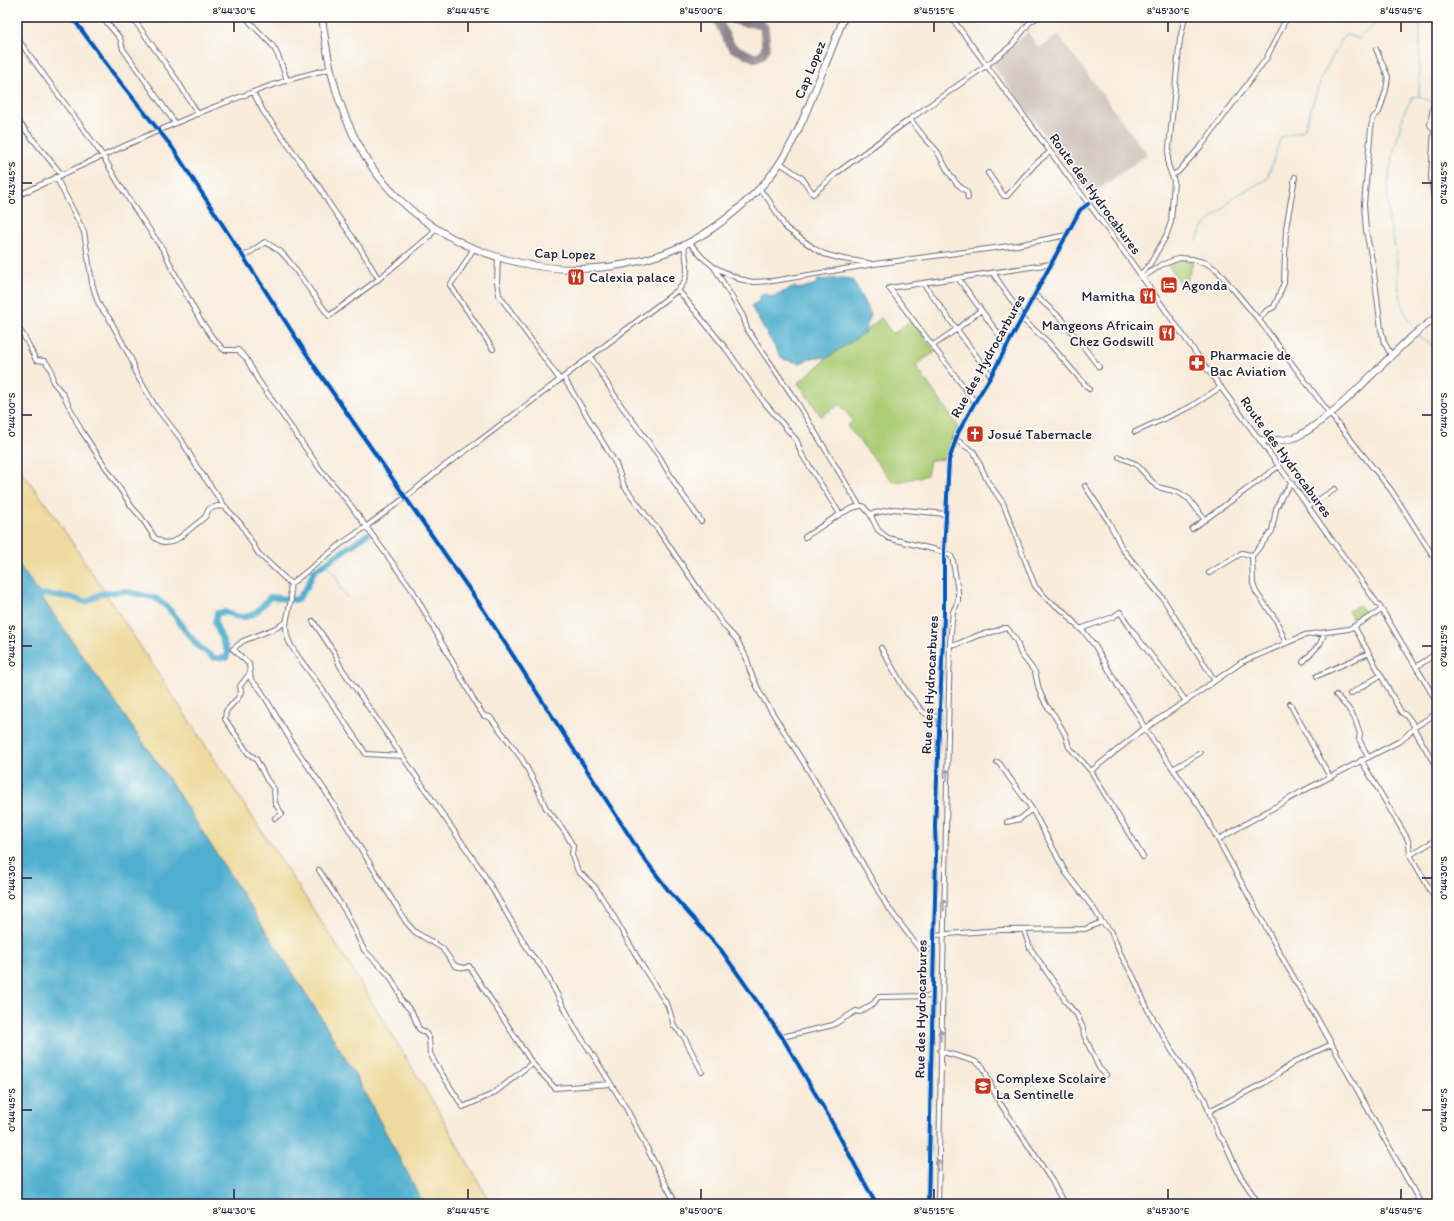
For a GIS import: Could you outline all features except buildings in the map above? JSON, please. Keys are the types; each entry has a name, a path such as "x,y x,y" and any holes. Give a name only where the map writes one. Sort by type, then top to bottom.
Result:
{"street":[{"path":"72,17 113,73 172,147 315,367 482,609 643,857 668,890 721,950 782,1037 829,1117 876,1204"},
{"path":"102,17 120,38 122,49 175,123"},
{"path":"132,17 177,80 198,114"},
{"path":"246,17 253,27 272,45 287,80"},
{"name":"Cap Lopez","path":"322,17 330,69 344,117 366,159 399,198 412,211 435,228 474,248 498,257 538,267 564,270 614,266 637,262 665,253 686,243 724,220 759,189 780,163 800,128 843,20"},
{"name":"Route des Hydrocabures","path":"951,17 1292,483 1382,610 1437,702"},
{"path":"1026,17 1030,22"},
{"path":"780,163 802,178 813,194 838,172 910,118 987,65 1012,45 1030,22 1038,17"},
{"path":"1141,276 1150,264 1169,230 1171,222 1174,180 1168,165 1168,157 1180,39 1185,17"},
{"path":"1172,175 1178,172 1202,145 1266,59 1287,17"},
{"path":"835,21 843,20"},
{"path":"17,38 103,156 133,206 164,251 199,318 212,337 224,350 238,350 246,358 258,380 320,469 367,526 413,591 480,710 484,716 490,717 522,759 546,808 563,829 574,846 572,855 578,871 595,887 611,912 668,1006 674,1026 684,1037 702,1072"},
{"path":"1376,49 1388,77 1386,90 1379,112 1373,118 1371,128 1364,204 1366,231 1374,265 1381,330 1384,342 1391,355"},
{"path":"17,196 175,123 287,80 330,69"},
{"path":"253,92 263,111 320,188 376,275 380,278"},
{"path":"1433,107 1430,125 1434,129 1431,177 1437,218"},
{"path":"910,118 924,137 937,150 949,173 957,184 967,192 968,198"},
{"path":"18,121 62,175"},
{"path":"988,173 1004,196 1007,196 1035,164 1050,152"},
{"path":"1259,320 1266,311 1274,307 1284,283 1286,228 1295,177"},
{"path":"56,178 84,232 92,284 99,304 109,318 129,355 135,372 155,406 181,439 197,467 226,508 241,524 258,553 291,584"},
{"path":"759,189 768,199 786,228 815,250 843,260 874,264"},
{"name":"Rue des Hydrocarbures","path":"928,1204 937,751 944,614 944,552 949,460 955,439 975,402 991,376 1080,210 1088,204"},
{"path":"243,257 265,242 280,251 329,316 380,278 430,236 435,228"},
{"path":"686,243 714,267 739,279 753,282 773,281 874,264 1017,245 1067,235"},
{"path":"402,756 366,754 317,681 296,654 289,640 286,622 290,606 291,595 289,588 291,584 341,544 406,497 440,469 562,379 590,356 678,290 687,278 686,243"},
{"path":"474,248 450,285 493,349"},
{"path":"498,257 497,282 499,294 562,379 616,464 624,486 657,528 682,567 726,628 737,640 760,693 812,776 887,906 920,950 934,950"},
{"path":"1141,276 1161,265 1180,258 1192,259 1206,264 1216,270 1259,320 1330,414 1391,490 1437,562"},
{"path":"975,402 889,288 1052,264"},
{"path":"714,267 743,316 747,329 798,404 859,505 863,506 870,514 878,530 888,538 944,552 951,556 953,561 958,600 953,612 950,642 940,1051 938,1204"},
{"path":"993,273 1022,318 1048,342 1089,389"},
{"path":"958,278 1007,346"},
{"path":"923,283 991,376"},
{"path":"678,290 728,350 764,402 797,441 804,459 840,514"},
{"path":"1035,294 1062,319 1100,367"},
{"path":"932,346 981,310"},
{"path":"1260,440 1278,441 1292,438 1304,433 1330,414 1358,390 1391,355 1421,328 1437,317"},
{"path":"17,327 23,334 36,360 45,361 51,369 53,382 63,394 81,430 132,507 141,517 155,538 164,543 172,542 205,517 209,509 218,506 226,508"},
{"path":"590,356 620,404 659,456 676,485 701,521"},
{"path":"1134,432 1190,408 1221,387"},
{"path":"955,439 974,452 988,482 1002,503 1035,586 1048,600 1066,613 1095,646 1118,686 1138,715 1145,729 1202,810 1283,959 1421,1204"},
{"path":"1119,457 1136,464 1157,487 1178,492 1189,499 1205,520"},
{"path":"1192,529 1279,466"},
{"path":"1286,643 1276,620 1256,592 1253,584 1252,555 1264,543 1272,531 1276,510 1282,496 1292,483"},
{"path":"1085,486 1108,522 1123,550 1162,596 1215,681"},
{"path":"1308,506 1335,489"},
{"path":"805,537 840,514 859,505"},
{"path":"870,514 894,509 946,514"},
{"path":"1209,573 1242,553 1252,555"},
{"path":"1091,771 1141,731 1250,657 1305,635 1343,630 1354,626 1382,610"},
{"path":"1080,629 1113,617 1120,612 1131,629 1186,701"},
{"path":"313,621 335,654 340,666 483,874 530,953 543,968 576,1030 630,1116 676,1204"},
{"path":"286,622 276,628 243,641 234,649 249,664 250,680 260,689 296,749 324,789 406,922 416,932 442,948 456,966 465,968 469,966 532,1063 555,1088 611,1084"},
{"path":"1354,626 1402,712 1408,717 1437,768"},
{"path":"950,642 955,644 979,635 1007,628 1016,640 1022,654 1035,672 1038,690 1065,734 1069,747 1091,771 1143,857"},
{"path":"1303,662 1320,644 1325,632"},
{"path":"881,648 907,693 912,697 922,711 929,716 939,717"},
{"path":"1317,676 1369,653"},
{"path":"1416,667 1437,653"},
{"path":"250,672 240,686 241,692 238,698 226,711 225,719 248,753 256,759 266,780 274,789 275,804 282,814 275,818"},
{"path":"1350,694 1381,675"},
{"path":"1336,695 1355,718 1360,734 1359,739 1368,757"},
{"path":"1290,704 1330,777"},
{"path":"1219,839 1280,803 1402,740 1414,728 1437,713"},
{"path":"937,751 947,752"},
{"path":"1173,769 1200,753"},
{"path":"1361,760 1407,838 1410,855 1437,902"},
{"path":"997,762 1032,809 1066,873 1094,909 1102,922 1111,931 1148,1010 1172,1051 1204,1098 1218,1135 1224,1141 1239,1174 1259,1204"},
{"path":"1006,822 1020,819 1032,809"},
{"path":"1410,855 1437,839"},
{"path":"319,870 347,914 364,950 389,975 400,994 401,1000 412,1012 419,1029 425,1032 429,1038 430,1053 463,1107 493,1094 532,1063"},
{"path":"934,935 943,936 1024,930 1085,929 1102,922"},
{"path":"1024,930 1030,948 1065,1000 1077,1015 1083,1028 1084,1035 1099,1068 1106,1075"},
{"path":"782,1037 835,1024 856,1011 861,1012 874,1003 878,997 932,996"},
{"path":"1208,1111 1264,1083 1298,1060 1332,1044"},
{"path":"940,1051 974,1061 982,1067 998,1100 1052,1181 1064,1204"}],"shaded area":[{"path":"1028,32 1039,48 1058,35 1147,154 1090,196 992,64"}],"green space":[{"path":"1180,260 1191,260 1193,263 1184,288 1168,265"},
{"path":"881,318 893,334 912,320 935,352 915,365 958,426 945,459 930,460 927,475 894,483 847,426 853,421 840,404 821,416 798,383 827,358 864,333"},
{"path":"1359,605 1366,615 1354,622 1348,611"}],"sand":[{"path":"17,465 54,515 345,958 438,1110 491,1204 424,1204 354,1073 317,1011 168,778 17,562"}],"water":[{"path":"841,278 852,279 871,315 864,333 827,358 815,357 800,363 782,359 751,306 759,301 760,296 765,293 772,297 795,287 799,289 816,284 818,280"},
{"path":"17,562 168,778 317,1011 354,1073 424,1204 17,1204"}],"waterway":[{"path":"1197,241 1201,230 1232,198 1267,179 1281,137 1304,130 1321,78 1345,34 1359,39 1381,17"},
{"path":"1404,17 1420,27 1419,96"},
{"path":"1415,329 1404,311 1398,286 1396,251 1389,221 1388,194 1390,168 1405,110 1413,97 1419,96 1437,104"},
{"path":"1419,336 1433,345 1437,352"},
{"path":"1437,369 1433,372 1437,382"},
{"path":"39,594 69,597 86,602 100,594 124,591 155,598 166,606 176,617 199,647 214,658 226,658 228,653 215,623 217,613 225,612 235,616 246,617 259,610 270,597 297,600 307,587 314,571 368,534"},
{"path":"326,563 339,582 340,589 347,597"}],"taxiway":[{"path":"716,17 733,48 755,58 763,54 766,46 764,27 759,24 737,21 729,17"}],"cycle path":[{"path":"72,17 113,73 172,147 315,367 483,609 643,857 668,890 721,950 782,1037 829,1117 876,1204"},
{"path":"928,1204 936,856 935,826 944,614 944,552 949,460 958,433 991,376 1080,210 1088,204"}],"place":[{"name":"Calexia palace","path":"576,277"},
{"name":"Agonda","path":"1169,285"},
{"name":"Mamitha","path":"1148,296"},
{"name":"Mangeons Africain Chez Godswill","path":"1167,333"},
{"name":"Pharmacie de Bac Aviation","path":"1197,363"},
{"name":"Josué Tabernacle","path":"975,434"},
{"name":"Complexe Scolaire La Sentinelle","path":"983,1086"}]}
